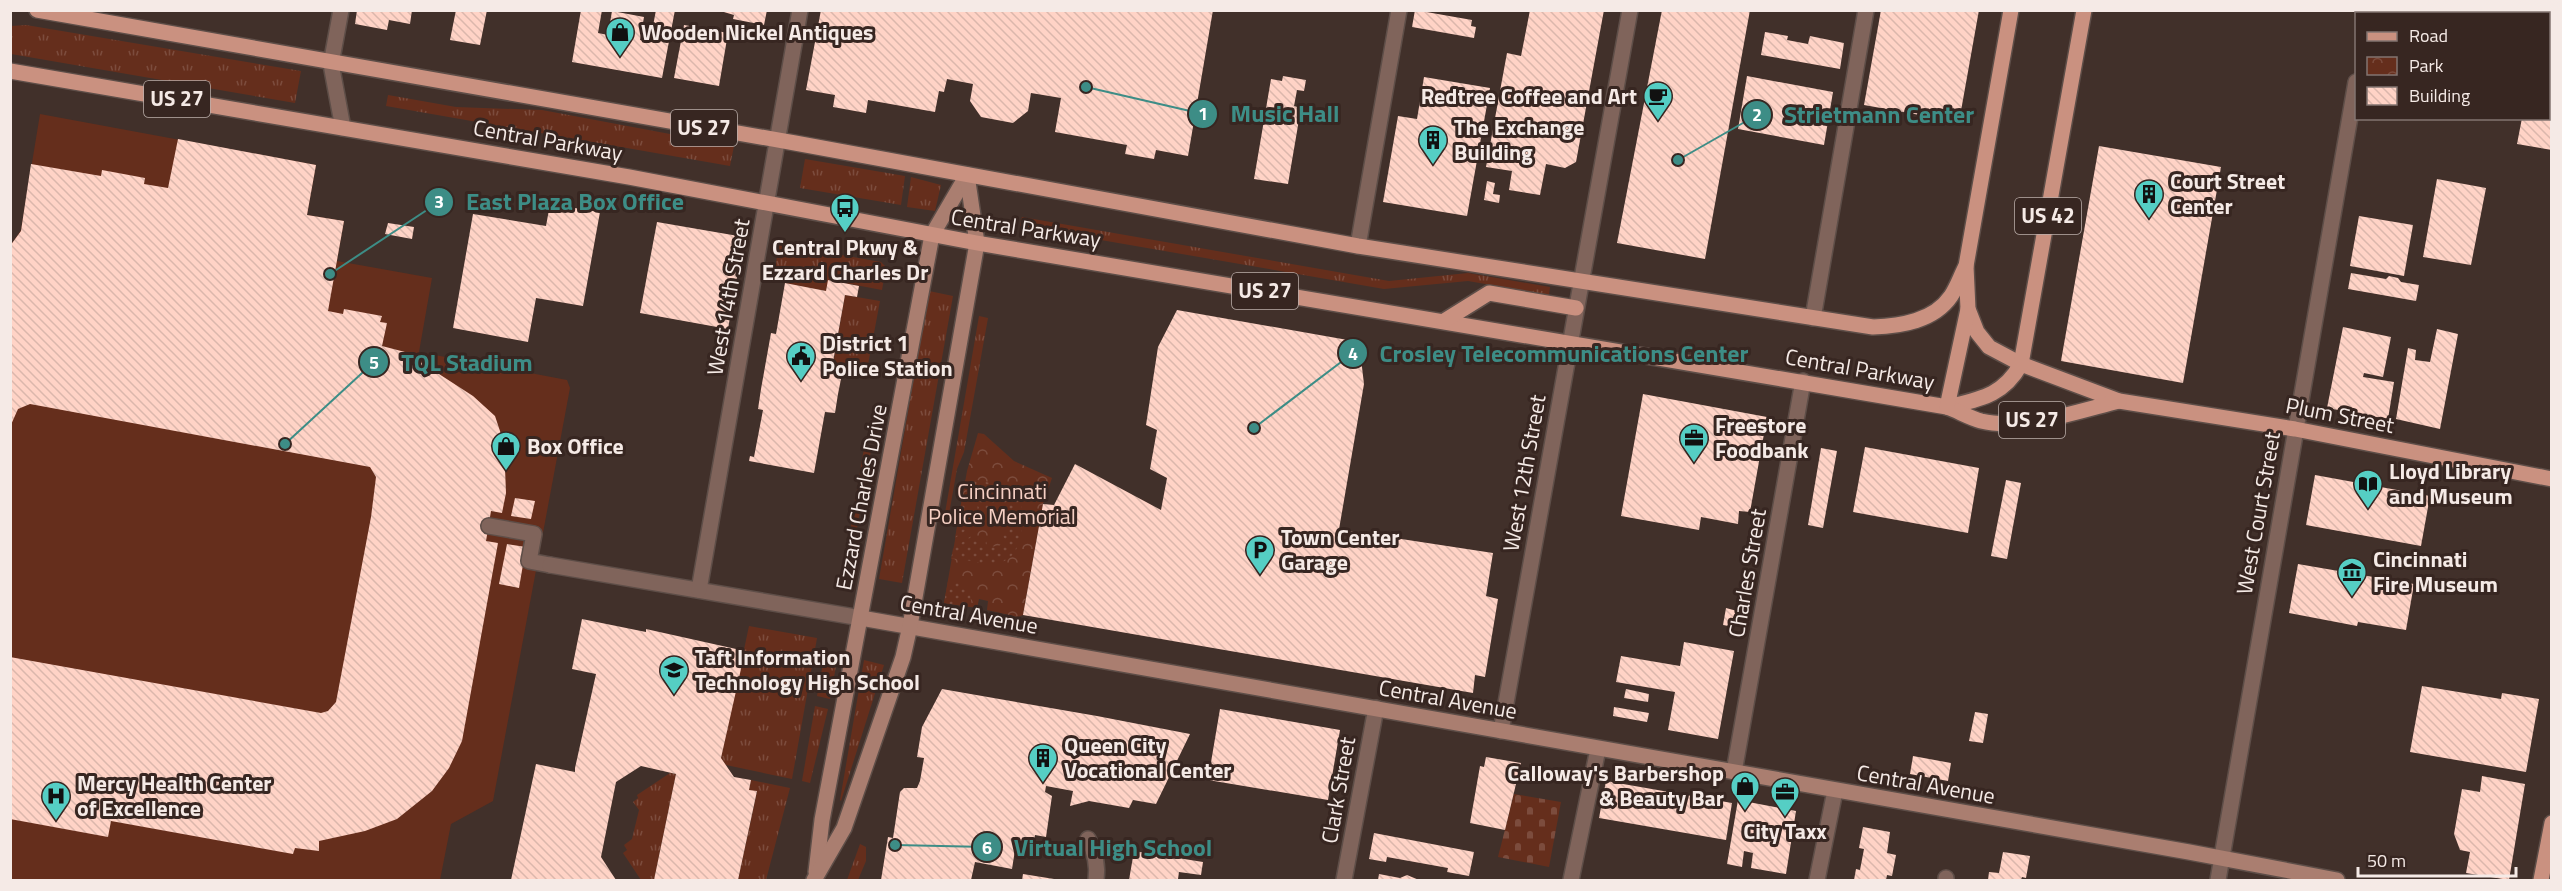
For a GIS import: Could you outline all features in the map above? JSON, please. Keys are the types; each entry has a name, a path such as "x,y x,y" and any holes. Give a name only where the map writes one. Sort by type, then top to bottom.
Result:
{"main road":[{"name":"Central Parkway","path":"37,10 92,15 331,64 777,140 1359,246 1873,327 1897,326 1918,320 1937,309 1951,297 1966,266"},
{"path":"1947,407 1968,309 1966,266 2011,10"},
{"name":"US 42","path":"2021,364 2084,10"},
{"name":"Central Parkway","path":"10,71 767,202 977,243 1947,407 1995,393 2012,380 2021,364"},
{"name":"Ezzard Charles Drive","path":"815,880 822,820 932,235 968,175"},
{"name":"Ezzard Charles Drive","path":"815,880 844,828 903,657 910,626 977,243 968,175"},
{"path":"1444,321 1489,293 1576,308"},
{"path":"1968,309 1977,332 1989,347 2021,364 2119,401"},
{"name":"Plum Street","path":"2119,401 2295,429 2552,479"},
{"name":"US 27","path":"1947,407 1982,421 2005,423 2054,418 2119,401"},
{"name":"Central Avenue","path":"861,618 2337,880"},
{"path":"2541,880 2552,822"}],"street":[{"path":"341,10 331,64 343,128"},
{"name":"West 14th Street","path":"699,590 800,10"},
{"path":"1359,246 1399,10"},
{"name":"West 12th Street","path":"1501,731 1630,10"},
{"path":"1813,318 1866,10"},
{"name":"West Court Street","path":"2218,880 2355,88"},
{"name":"Charles Street","path":"1734,772 1803,381"},
{"name":"Central Avenue","path":"489,526 534,534 529,561 861,618"},
{"name":"Clark Street","path":"1344,880 1376,708"},
{"path":"1571,880 1598,749"},
{"path":"1817,880 1835,790"},
{"path":"1088,839 1093,849 1097,871 1096,880"}],"green space":[{"path":"26,25 301,71 295,103 11,54 11,26"},
{"path":"388,95 456,107 542,110 734,146 730,166 386,106"},
{"path":"40,114 316,165 307,215 344,221 337,261 432,278 419,352 567,380 570,388 493,801 451,824 440,880 11,880 10,246 21,230"},
{"path":"805,159 905,176 901,205 800,188"},
{"path":"911,177 941,185 935,211 907,207"},
{"path":"1022,217 1389,281 1468,273 1550,287 1549,295 1468,281 1384,289 1020,226"},
{"path":"779,244 881,262 886,267 882,290 829,280 826,291 773,281"},
{"path":"929,291 953,296 902,583 879,579"},
{"path":"845,295 880,301 867,370 833,365"},
{"path":"979,316 988,318 964,452 957,469 949,514 945,513"},
{"name":"Cincinnati Police Memorial","path":"978,433 984,434 1014,461 1052,478 1043,504 1023,615 1018,617 987,610 988,601 979,599 977,608 944,603 967,471"},
{"path":"864,448 871,450 853,551 847,549"},
{"path":"974,478 1008,488 1017,494 1022,507 1019,544 1010,557 997,564 951,559 953,549 974,534 980,539 986,539 987,547 999,546 1006,540 1001,534 1006,525 1004,518 1010,515 1004,505 995,501 992,509 980,509 964,487 965,480"},
{"path":"962,498 974,515 972,526 955,538"},
{"path":"948,581 956,581 970,594 972,607 944,603"},
{"path":"749,626 817,638 792,779 726,765 721,758"},
{"path":"825,652 838,655 830,699 817,696"},
{"path":"864,660 884,665 841,801 840,800"},
{"path":"815,706 828,709 810,783 802,781"},
{"path":"670,773 676,774 654,880 641,880 623,853 627,850 624,845 632,839 639,810 633,802 638,798 637,795"},
{"path":"751,780 790,788 766,880 738,880 757,792 749,790"},
{"path":"1514,794 1561,802 1549,867 1498,857"},
{"path":"860,844 866,847 866,861 858,880 847,880"}],"building":[{"path":"357,10 412,10 410,24 389,20 387,30 355,24"},
{"path":"456,10 487,10 480,45 450,40"},
{"path":"581,10 602,10 598,33 608,35 612,11 644,17 640,40 650,42 656,10 675,10 662,78 572,62"},
{"path":"717,10 767,10 764,25 733,19 734,15"},
{"path":"821,10 1213,10 1188,156 1156,150 1154,159 1125,154 1127,145 1055,132 1061,98 1031,93 1028,111 1013,123 981,117 970,101 973,84 947,79 944,92 939,91 935,112 868,100 866,113 833,107 835,95 806,90"},
{"path":"1415,10 1472,20 1471,26 1476,27 1474,38 1412,27"},
{"path":"1530,10 1604,10 1576,162 1565,168 1546,164 1540,195 1509,190 1512,171 1486,167 1507,53 1521,56"},
{"path":"1662,10 1750,10 1705,259 1617,243"},
{"path":"1881,10 1979,10 1959,122 1864,105"},
{"path":"684,25 728,33 719,86 674,78"},
{"path":"1765,32 1788,36 1787,40 1808,44 1810,36 1844,43 1840,69 1761,55"},
{"path":"2550,56 2552,56 2552,150 2517,144 2522,120 2550,120"},
{"path":"1283,76 1306,80 1304,91 1297,90 1294,106 1301,108 1288,184 1254,179 1271,79 1282,81"},
{"path":"1747,76 1833,92 1824,145 1738,129"},
{"name":"The Exchange Building","path":"1424,77 1490,88 1467,216 1383,202 1398,116 1417,119"},
{"path":"178,139 316,165 307,215 344,221 328,311 343,314 344,309 382,316 380,322 387,323 382,346 405,352 473,396 495,416 504,443 506,493 502,513 491,511 486,541 498,543 462,741 449,768 432,791 397,819 365,831 319,841 319,851 295,848 293,854 111,821 108,837 10,819 10,657 321,713 328,711 336,702 371,517 376,477 370,467 30,404 18,409 10,427 10,246 21,231 31,164 101,176 102,170 145,178 144,184 168,188"},
{"name":"Court Street Center","path":"2099,146 2221,167 2183,383 2061,361"},
{"path":"2437,179 2486,188 2471,265 2423,257"},
{"path":"1487,181 1495,183 1493,194 1500,195 1499,203 1484,200"},
{"path":"550,204 600,212 583,306 536,298 528,342 453,328 473,214 546,226"},
{"path":"2359,216 2413,225 2404,276 2350,266"},
{"path":"657,222 744,237 728,329 640,313"},
{"path":"388,223 414,227 412,239 385,234"},
{"path":"2351,273 2386,279 2389,276 2398,278 2401,282 2419,285 2416,301 2348,289"},
{"name":"District 1 Police Station","path":"828,280 859,286 857,297 845,295 831,373 842,374 835,413 825,412 814,473 749,461 750,456 754,457 763,410 758,409 761,389 771,333 776,334 785,283 826,291"},
{"name":"Town Center Garage","path":"1177,310 1359,342 1364,384 1337,541 1347,543 1349,531 1493,553 1486,596 1498,599 1485,677 1475,675 1473,693 1023,615 1043,504 1054,505 1075,464 1161,510 1167,478 1150,469 1157,430 1146,425 1158,347"},
{"path":"2343,327 2391,337 2383,377 2364,373 2363,377 2394,382 2388,419 2327,408"},
{"path":"2437,329 2458,334 2440,429 2396,419 2408,348 2416,350 2415,360 2430,362"},
{"name":"Freestore Foodbank","path":"1643,394 1767,417 1750,512 1739,511 1738,524 1701,517 1699,530 1621,516"},
{"path":"1865,447 1979,468 1968,533 1853,512"},
{"path":"1821,448 1837,451 1823,528 1808,525"},
{"name":"Lloyd Library and Museum","path":"2315,475 2430,496 2421,546 2306,525"},
{"path":"2006,480 2021,483 2007,559 1991,556"},
{"path":"515,498 535,501 531,519 511,516"},
{"path":"507,544 526,547 519,588 499,584"},
{"name":"Cincinnati Fire Museum","path":"2298,564 2414,584 2406,630 2358,622 2357,626 2289,613"},
{"path":"1726,608 1737,611 1734,627 1723,625"},
{"path":"582,619 646,632 646,629 745,651 721,758 734,777 751,780 749,790 757,791 738,880 654,880 676,774 641,766 616,782 601,857 616,880 511,880 536,764 575,772 596,674 572,669"},
{"path":"1684,642 1734,651 1718,739 1668,730 1675,692 1616,682 1621,656 1680,666"},
{"path":"2422,686 2501,699 2502,693 2539,699 2526,772 2410,752"},
{"name":"Queen City Vocational Center","path":"942,689 1190,734 1156,804 1133,800 1129,808 1089,801 1070,806 1073,791 1046,786 1045,792 1052,796 1046,837 1035,835 1033,853 1015,850 1012,869 975,862 971,880 881,880 888,837 893,838 900,792 904,788 917,788 920,781 924,758 917,757 922,727"},
{"path":"1626,689 1649,694 1648,702 1624,698"},
{"path":"1614,707 1649,713 1647,722 1613,716"},
{"path":"1220,709 1340,730 1328,800 1208,780"},
{"path":"1975,712 1988,714 1983,743 1969,741"},
{"path":"1913,756 1951,763 1948,781 1910,774"},
{"path":"1486,757 1521,763 1505,830 1470,823 1480,766 1484,767"},
{"path":"2482,776 2525,784 2509,880 2466,873 2470,852 2460,850 2454,834 2462,789 2480,792"},
{"path":"1606,781 1732,803 1726,840 1599,818"},
{"path":"1738,800 1796,811 1786,874 1751,868 1753,853 1744,851 1742,867 1727,864"},
{"path":"1863,827 1890,832 1887,853 1896,855 1892,876 1887,875 1886,880 1854,880 1856,869 1860,870 1864,849 1859,848"},
{"path":"1374,833 1474,852 1469,876 1447,872 1448,868 1387,857 1386,862 1369,859"},
{"path":"1134,851 1203,862 1201,875 1179,872 1178,879 1182,880 1129,880"},
{"path":"2003,852 2030,856 2026,878 1988,880 1989,872 1999,873"},
{"path":"1023,874 1054,879 1054,880 1022,880"},
{"path":"1379,874 1400,878 1407,875 1419,880 1378,880"}],"place":[{"name":"Wooden Nickel Antiques","path":"620,58"},
{"name":"Music Hall","path":"1086,87"},
{"name":"Redtree Coffee and Art","path":"1658,122"},
{"name":"Strietmann Center","path":"1678,160"},
{"name":"The Exchange Building","path":"1433,166"},
{"name":"Court Street Center","path":"2149,220"},
{"name":"Central Pkwy & Ezzard Charles Dr","path":"845,234"},
{"name":"East Plaza Box Office","path":"330,274"},
{"name":"District 1 Police Station","path":"801,382"},
{"name":"Crosley Telecommunications Center","path":"1254,428"},
{"name":"TQL Stadium","path":"285,444"},
{"name":"Freestore Foodbank","path":"1694,464"},
{"name":"Box Office","path":"506,472"},
{"name":"Lloyd Library and Museum","path":"2368,510"},
{"name":"Town Center Garage","path":"1260,576"},
{"name":"Cincinnati Fire Museum","path":"2352,598"},
{"name":"Taft Information Technology High School","path":"674,696"},
{"name":"Queen City Vocational Center","path":"1043,784"},
{"name":"Calloway's Barbershop & Beauty Bar","path":"1745,812"},
{"name":"City Taxx","path":"1785,818"},
{"name":"Mercy Health Center of Excellence","path":"56,822"},
{"name":"Virtual High School","path":"895,845"}]}
